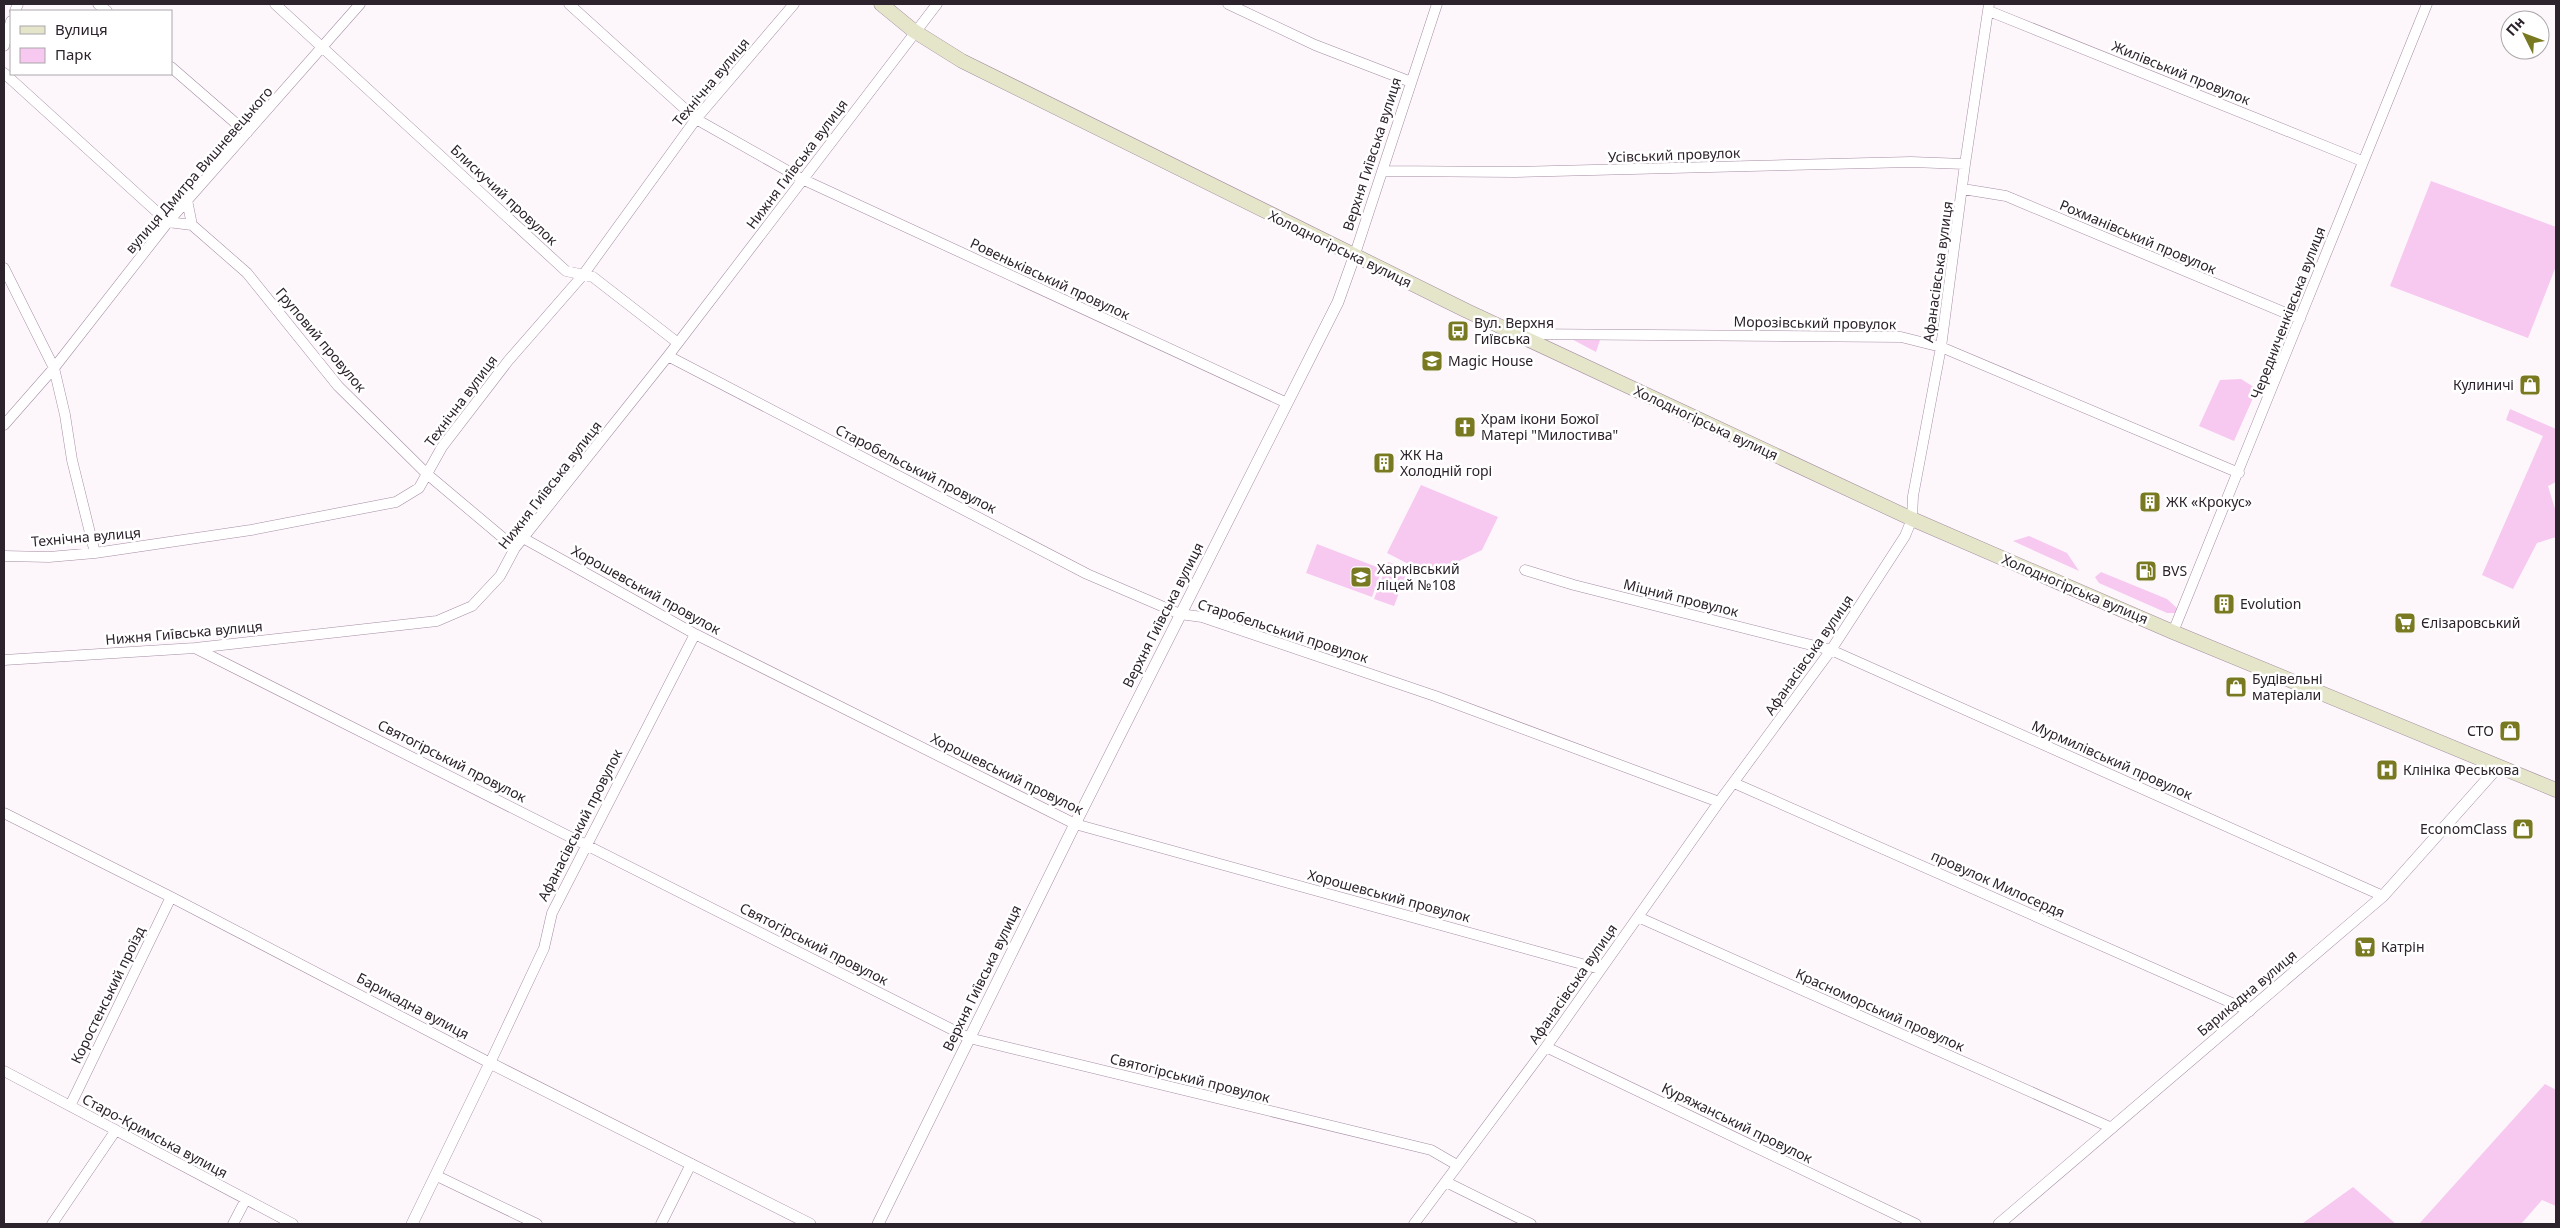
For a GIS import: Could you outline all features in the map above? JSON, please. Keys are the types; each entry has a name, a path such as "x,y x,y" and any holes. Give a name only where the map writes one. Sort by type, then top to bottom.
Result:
{"main road":[{"name":"Холодногірська вулиця","path":"881,4 914,31 962,62 1513,334 1912,519 2173,632 2556,790"}],"street":[{"name":"Блискучий провулок","path":"275,4 566,271 593,277 678,343"},
{"name":"вулиця Дмитра Вишневецького","path":"4,425 54,368 168,222 360,4"},
{"name":"Ровеньківський провулок","path":"569,4 696,119 802,180 1287,403"},
{"name":"Технічна вулиця","path":"4,556 50,557 95,553 251,530 396,502 419,488 442,447 508,361 583,274 696,119 794,4"},
{"name":"Нижня Гиївська вулиця","path":"4,660 194,648 437,621 472,606 500,576 515,548 668,356 914,31 937,4"},
{"path":"1228,4 1315,45 1411,82"},
{"name":"Верхня Гиївська вулиця","path":"878,1224 1075,824 1338,302 1437,4"},
{"name":"Чередниченківська вулиця","path":"2173,632 2239,473 2423,5"},
{"name":"Жилівський провулок","path":"1989,7 2362,161"},
{"name":"Афанасівська вулиця","path":"1414,1224 1546,1047 1719,802 1831,650 1899,548 1912,519 1913,496 1941,347 1965,164 1989,7"},
{"path":"4,46 10,25"},
{"path":"172,68 247,133"},
{"path":"4,73 168,222 192,225 187,200"},
{"name":"Усівський провулок","path":"1383,171 1515,172 1911,162 1965,164"},
{"name":"Рохманівський провулок","path":"1963,189 2006,196 2300,320"},
{"name":"Груповий провулок","path":"192,225 247,272 338,386 427,474 515,548"},
{"path":"4,268 54,368 65,415 72,460 95,553"},
{"name":"Морозівський провулок","path":"1513,334 1901,337 1941,347 2239,473"},
{"name":"Старобельський провулок","path":"668,356 1087,574 1180,614 1202,617 1435,696 1719,802"},
{"name":"Хорошевський провулок","path":"523,538 695,634 1075,824 1600,969"},
{"name":"Міцний провулок","path":"1525,570 1574,585 1831,650"},
{"name":"Афанасівський провулок","path":"412,1224 437,1176 544,948 552,913 695,634"},
{"name":"Святогірський провулок","path":"194,648 588,844 969,1038 1431,1150 1457,1165"},
{"name":"Мурмилівський провулок","path":"1831,650 2382,896"},
{"name":"Барикадна вулиця","path":"1999,1224 2382,896 2498,767"},
{"name":"провулок Милосердя","path":"1734,783 2250,1011"},
{"name":"Барикадна вулиця","path":"4,813 171,897 490,1063 810,1224"},
{"name":"Коростенський проїзд","path":"70,1106 171,897"},
{"name":"Красноморський провулок","path":"1638,917 2112,1128"},
{"name":"Куряжанський провулок","path":"1546,1047 1916,1224"},
{"name":"Старо-Кримська вулиця","path":"4,1071 245,1201 293,1224"},
{"path":"52,1224 116,1130"},
{"path":"661,1224 691,1164"},
{"path":"437,1176 537,1224"},
{"path":"1446,1182 1531,1224"},
{"path":"234,1224 245,1201"}],"green space":[{"path":"2431,181 2556,227 2556,266 2528,338 2390,286"},
{"path":"1566,336 1600,340 1596,352"},
{"path":"2241,379 2257,389 2234,441 2199,426 2220,380"},
{"path":"2510,409 2556,429 2556,482 2548,486 2556,512 2556,537 2537,543 2513,589 2482,575 2543,436 2506,420"},
{"path":"1421,485 1498,517 1482,550 1430,575 1387,553"},
{"path":"2029,536 2067,553 2079,571 2013,541"},
{"path":"1317,544 1382,569 1372,597 1306,573"},
{"path":"1388,562 1408,569 1394,606 1374,599"},
{"path":"2101,572 2167,599 2177,608 2177,613 2167,613 2099,583 2095,577"},
{"path":"2545,1084 2556,1090 2556,1206 2542,1200 2521,1224 2419,1224"},
{"path":"2353,1187 2396,1224 2303,1223"}],"place":[{"name":"Вул. Верхня Гиївська","path":"1458,331"},
{"name":"Magic House","path":"1432,361"},
{"name":"Кулиничі","path":"2530,385"},
{"name":"Храм ікони Божої Матері \"Милостива\"","path":"1465,427"},
{"name":"ЖК На Холодній горі","path":"1384,463"},
{"name":"ЖК «Крокус»","path":"2150,502"},
{"name":"BVS","path":"2146,571"},
{"name":"Харківський ліцей №108","path":"1361,577"},
{"name":"Evolution","path":"2224,604"},
{"name":"Єлізаровський","path":"2405,623"},
{"name":"Будівельні матеріали","path":"2236,687"},
{"name":"СТО","path":"2510,731"},
{"name":"Клініка Феськова","path":"2387,770"},
{"name":"EconomClass","path":"2523,829"},
{"name":"Катрін","path":"2365,947"}]}
